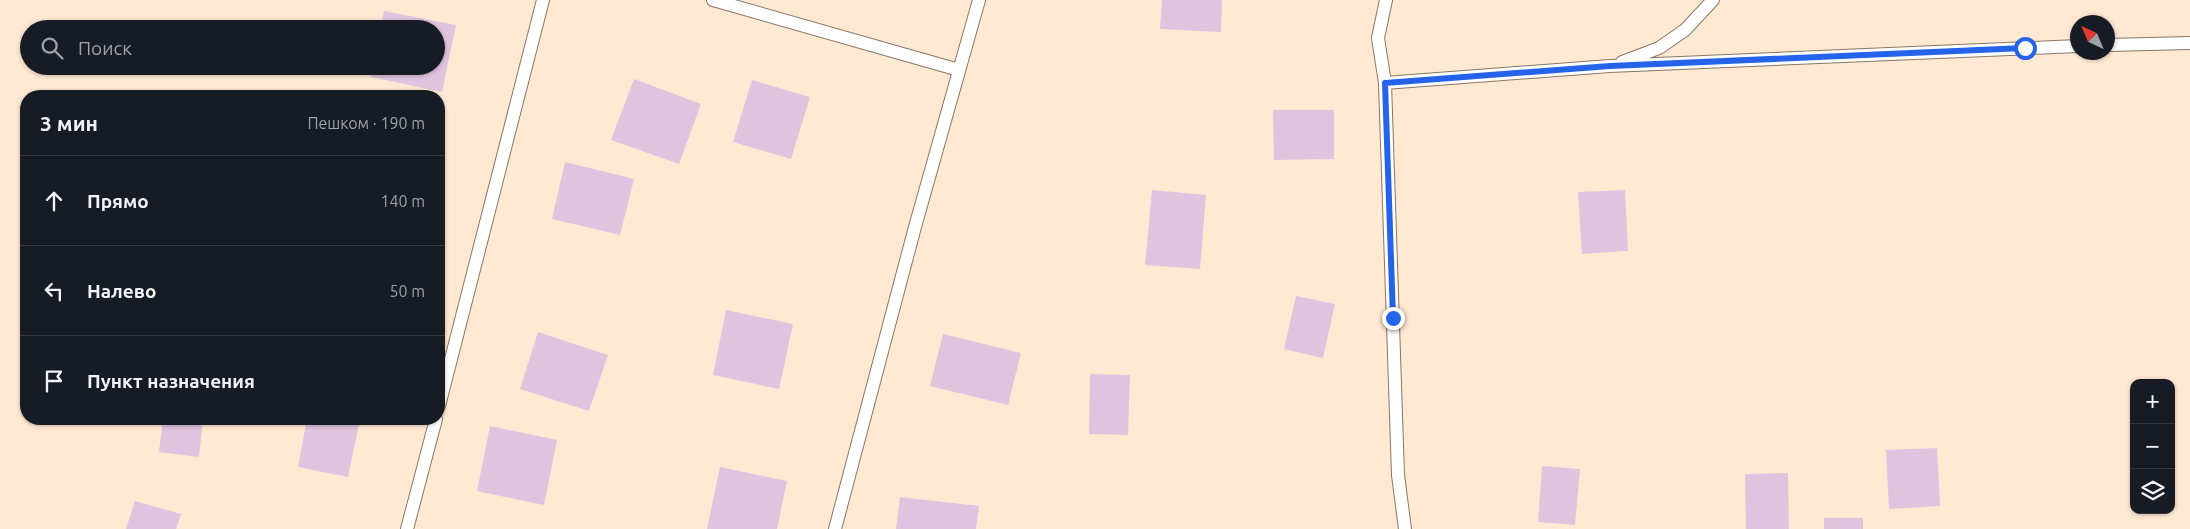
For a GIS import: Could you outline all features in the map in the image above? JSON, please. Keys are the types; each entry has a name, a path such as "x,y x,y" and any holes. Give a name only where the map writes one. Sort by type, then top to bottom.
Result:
{"lane":[{"path":"445,383 543,0"},
{"path":"713,0 959,70"},
{"path":"835,529 979,0"},
{"path":"1386,0 1378,38 1385,83 1398,475 1405,529"},
{"path":"1610,66 1659,48 1685,30 1713,0"},
{"path":"2115,45 2190,43"},
{"path":"1385,83 1610,66 2070,46"},
{"path":"407,529 434,425"}],"building":[{"path":"1162,0 1222,0 1221,32 1160,29"},
{"path":"384,11 430,20 382,20"},
{"path":"445,23 456,25 442,90 433,90 371,77 371,75 445,75"},
{"path":"634,79 701,104 679,164 611,140"},
{"path":"752,80 810,97 791,159 733,142"},
{"path":"1273,110 1334,110 1334,159 1274,160"},
{"path":"565,162 634,179 620,235 552,219"},
{"path":"1152,190 1206,195 1200,269 1145,265"},
{"path":"1625,190 1628,251 1582,254 1578,192"},
{"path":"1296,296 1335,304 1323,358 1284,349"},
{"path":"726,310 793,324 779,389 713,375"},
{"path":"538,332 608,355 589,411 520,389"},
{"path":"943,334 1021,353 1008,405 930,386"},
{"path":"1090,374 1130,375 1128,435 1089,434"},
{"path":"162,425 202,425 199,457 159,452"},
{"path":"306,425 359,425 348,477 298,467"},
{"path":"490,426 557,440 544,505 477,491"},
{"path":"1937,448 1940,506 1889,509 1886,450"},
{"path":"1542,466 1580,469 1575,525 1538,522"},
{"path":"720,467 787,481 777,529 707,529"},
{"path":"1788,473 1789,529 1746,529 1745,474"},
{"path":"900,497 979,506 976,529 896,529"},
{"path":"135,501 181,514 176,529 126,529"},
{"path":"1824,518 1863,518 1863,529 1824,529"}],"route":[{"path":"1393,318 1385,83 1610,66 2025,48"}]}
